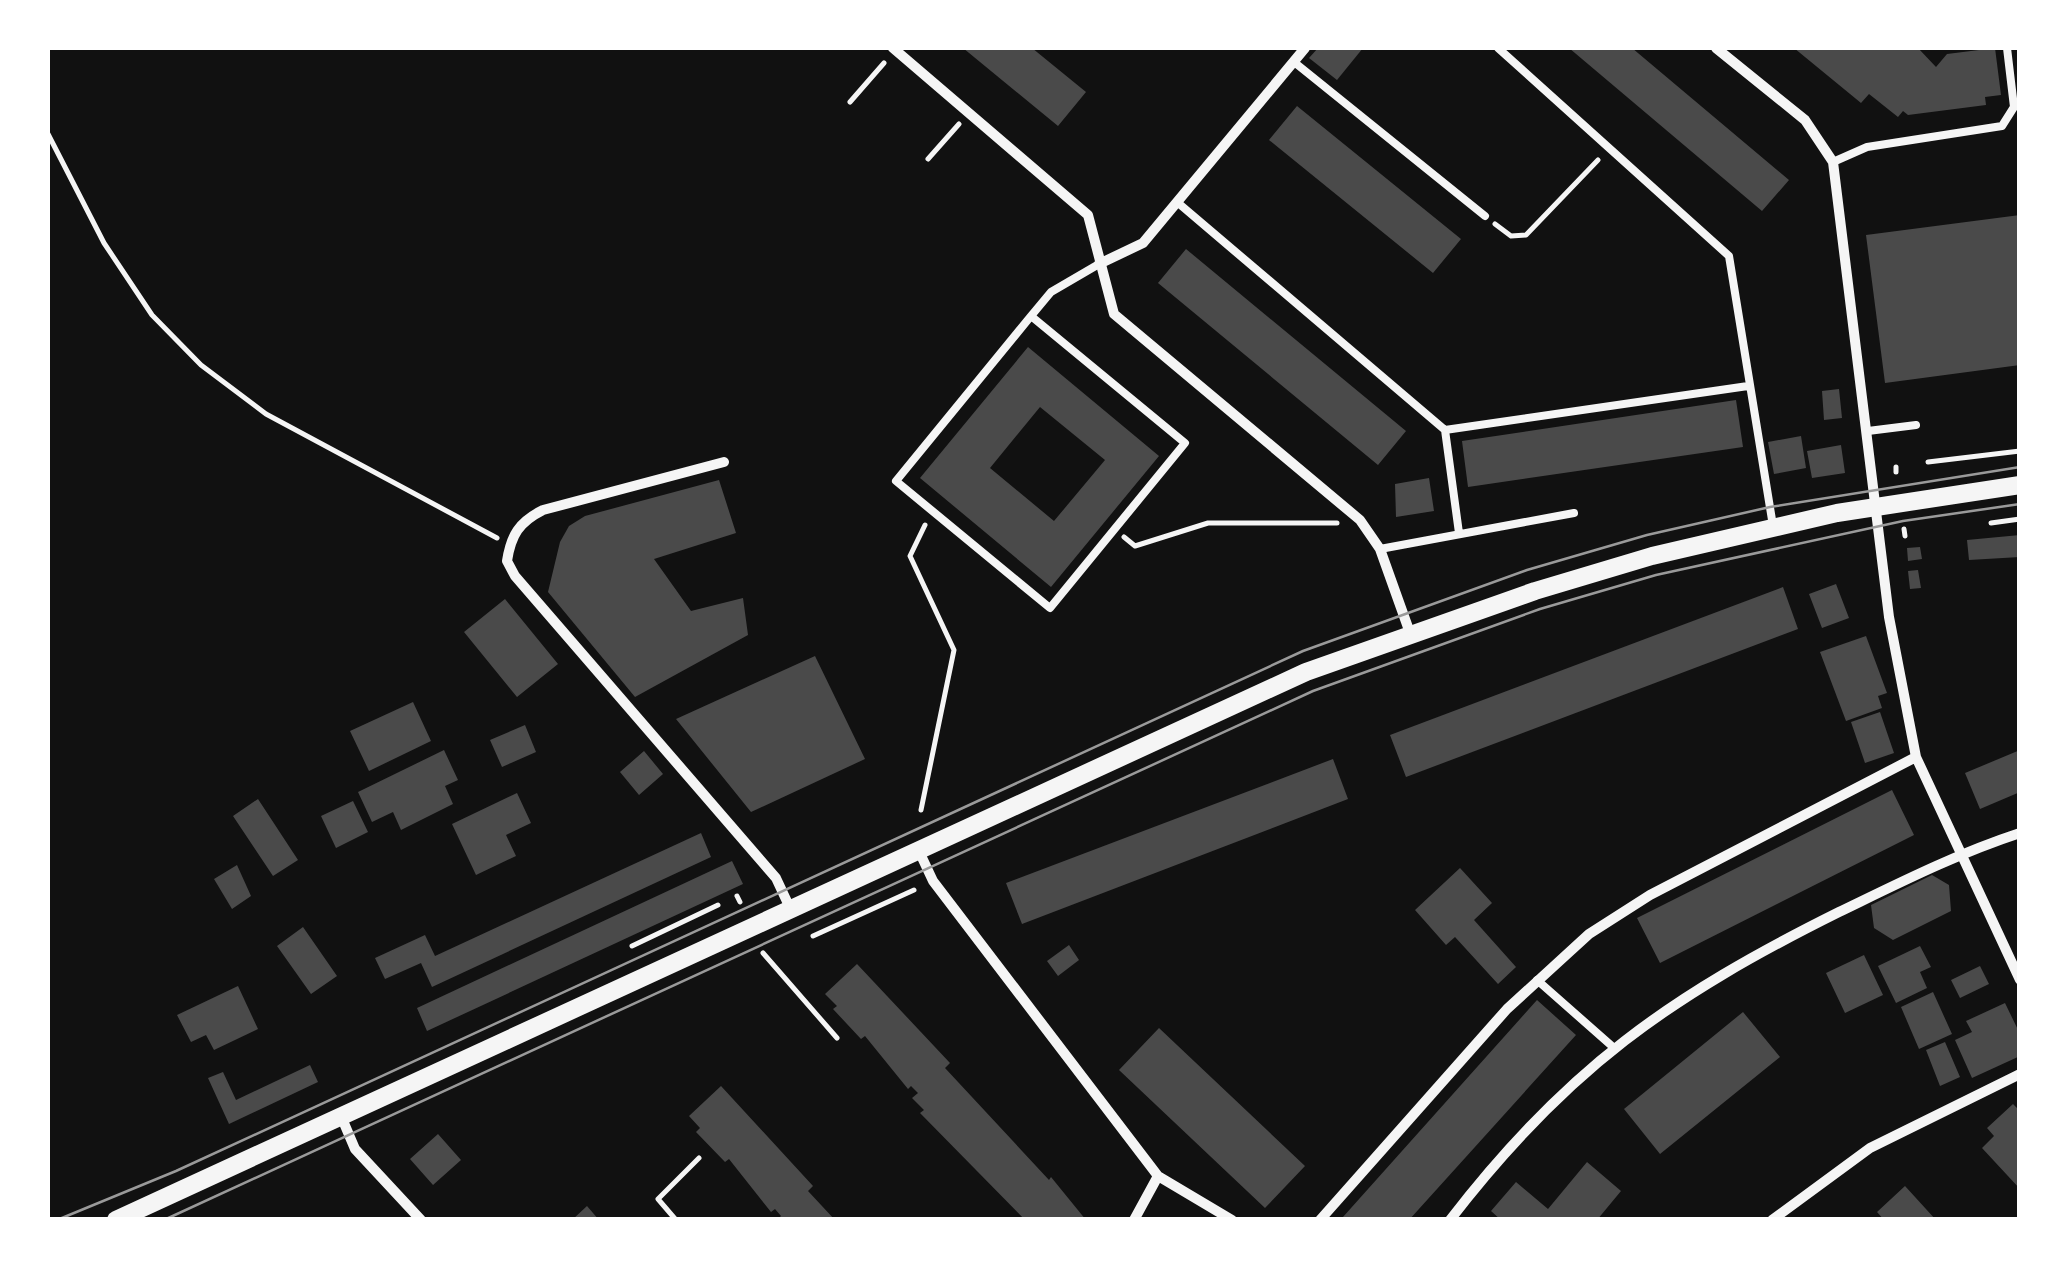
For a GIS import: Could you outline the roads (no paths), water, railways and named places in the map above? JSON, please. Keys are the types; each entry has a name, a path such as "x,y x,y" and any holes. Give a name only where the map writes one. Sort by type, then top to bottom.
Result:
{"street":[{"path":"894,48 1088,215 1114,314 1360,520 1380,549 1410,633"},
{"path":"1099,264 1143,243 1305,48"},
{"path":"1716,48 1805,120 1833,162 1888,617 1916,758 2020,980"},
{"path":"724,462 543,510 525,519 510,543 507,561 515,576 776,878 790,908"},
{"path":"116,1220 1245,698 1410,633 1652,556 1773,526 2020,484"},
{"path":"1320,1220 1537,980 1589,934 1650,895 1916,758"},
{"path":"1450,1220 1526,1126 1613,1048 1682,996 1753,955 1960,852 2020,833"},
{"path":"918,849 933,881 1158,1176 1232,1220"},
{"path":"1772,1220 1870,1148 2020,1074"},
{"path":"340,1116 355,1148 421,1220"},
{"path":"1134,1220 1158,1176"}],"lane":[{"path":"1498,48 1729,256 1773,526"},
{"path":"1833,162 1867,147 2002,126 2014,107 2007,48"},
{"path":"1294,62 1485,216"},
{"path":"1177,202 1445,430 1459,533"},
{"path":"1031,316 1185,443 1050,608 896,481 1031,316 1051,292 1099,264"},
{"path":"1445,430 1748,386"},
{"path":"1868,431 1916,425"},
{"path":"1380,549 1574,513"},
{"path":"1537,980 1613,1048"}],"tram line":[{"path":"57,1220 176,1171 1303,651 1527,570 1647,535 1770,507 2020,467"},
{"path":"164,1220 1313,691 1540,609 1656,575 1903,521 2020,504"}]}
